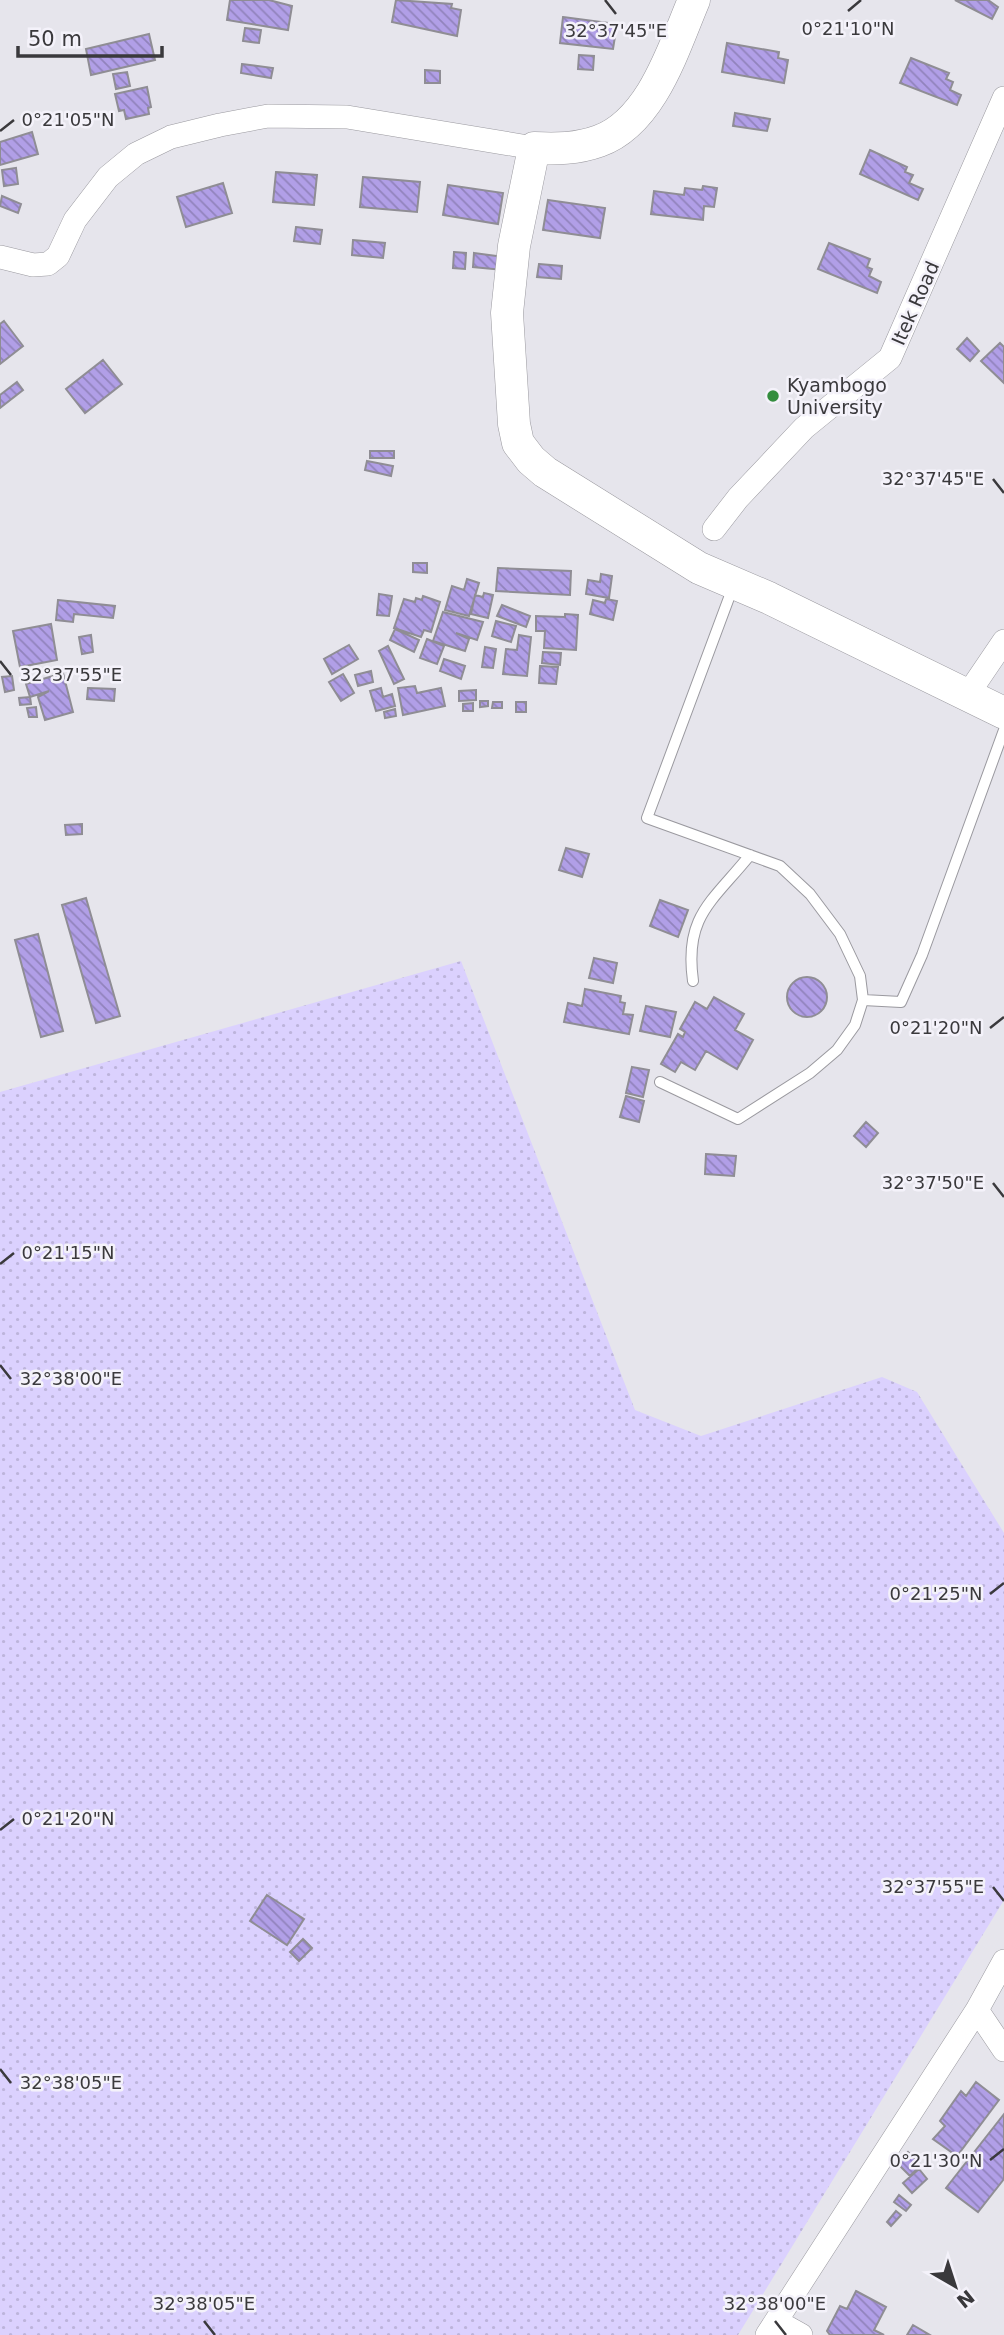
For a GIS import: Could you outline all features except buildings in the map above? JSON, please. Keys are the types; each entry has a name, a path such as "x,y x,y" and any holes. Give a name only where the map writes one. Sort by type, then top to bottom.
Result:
{"street":[{"path":"0,257 33,265 48,264 58,256 75,220 108,177 135,154 170,137 220,125 268,116 347,117 534,148 570,149 600,141 625,126 656,81 694,0"},
{"name":"Itek Road","path":"714,529 738,498 804,428 890,358 1004,98"},
{"path":"534,148 514,246 508,313 514,424 518,443 545,472 699,568 769,597 966,697 1004,713"},
{"path":"966,697 1004,641"},
{"path":"801,2335 772,2328 977,2010 1004,1961"},
{"path":"977,2010 1004,2050"}],"lane":[{"path":"660,1082 738,1119 810,1073 837,1050 855,1024 863,1000 860,976 839,934 810,894 780,866 647,818 734,584"},
{"path":"863,1000 901,1002 922,955 1004,730"},
{"path":"693,981 689,954 696,921 750,855"}],"shaded area":[{"path":"461,961 635,1410 701,1436 882,1377 917,1392 1004,1533 1004,1900 738,2335 0,2335 0,1092"}],"place":[{"name":"Kyambogo University","path":"773,396"}]}
